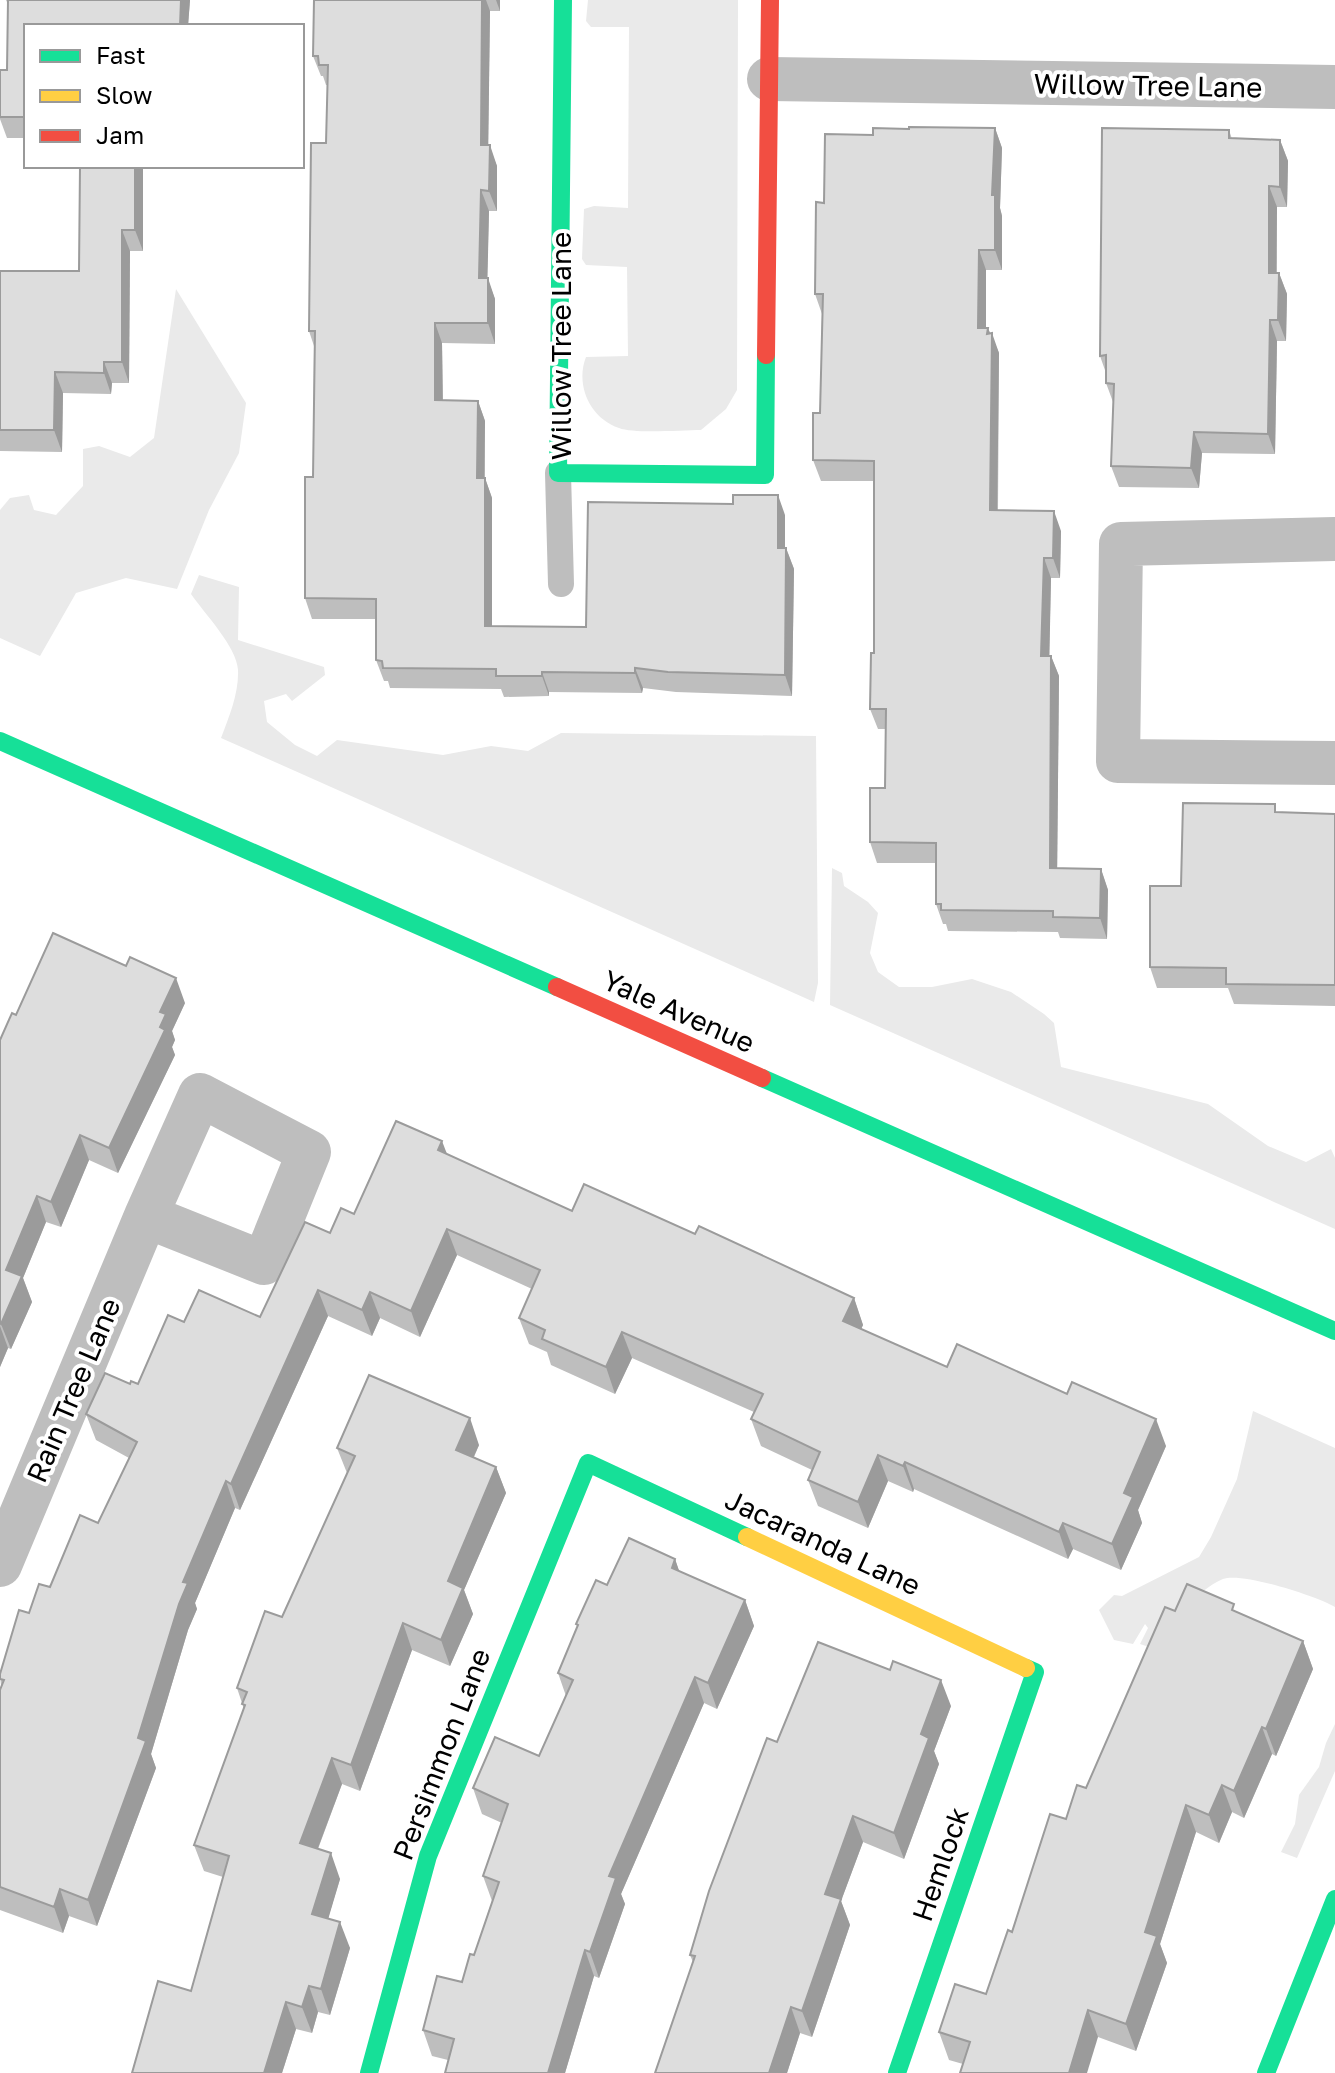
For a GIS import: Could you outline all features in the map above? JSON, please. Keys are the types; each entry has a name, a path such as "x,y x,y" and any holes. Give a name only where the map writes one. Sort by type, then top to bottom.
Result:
{"street":[{"name":"Willow Tree Lane","path":"563,0 558,473 765,475 770,0"},
{"name":"Willow Tree Lane","path":"769,79 1335,87"},
{"path":"1335,539 1121,544 1118,761 1335,763"},
{"name":"Yale Avenue","path":"0,741 1335,1331"},
{"name":"Rain Tree Lane","path":"0,1565 146,1216"},
{"name":"Jacaranda Lane","path":"588,1463 1035,1672"},
{"name":"Persimmon Lane","path":"369,2073 428,1856 588,1463"},
{"name":"Hemlock","path":"897,2073 1035,1672"},
{"path":"1266,2073 1335,1899"}],"lane":[{"path":"558,473 561,584"}],"shaded area":[{"path":"588,0 738,0 737,390 726,409 701,430 619,428 600,417 584,389 582,378 586,357 628,356 627,267 586,265 582,259 584,209 594,206 628,208 629,27 591,27 586,21"},
{"path":"176,289 246,403 239,453 209,510 177,589 126,578 76,593 40,656 0,638 0,510 10,498 29,495 34,510 56,515 83,486 83,449 99,446 130,457 154,438"},
{"path":"199,575 239,587 238,640 324,667 325,675 292,701 286,694 264,701 267,722 295,745 317,756 337,740 443,755 491,746 528,751 561,733 816,736 818,983 814,1002 221,738 235,696 238,670 226,641 191,594"},
{"path":"832,868 842,873 844,886 878,913 870,953 878,972 899,987 932,987 972,979 1011,992 1054,1023 1061,1067 1208,1104 1268,1146 1306,1162 1331,1149 1335,1158 1335,1229 830,1005"},
{"path":"1253,1411 1335,1448 1335,1607 1296,1591 1262,1582 1223,1579 1193,1600 1152,1648 1140,1644 1148,1628 1145,1624 1133,1644 1114,1640 1099,1610 1114,1595 1122,1596 1199,1557 1237,1479"},
{"path":"1335,1724 1335,1771 1297,1858 1281,1852 1295,1824 1299,1795 1319,1767"}],"building":[{"path":"8,0 181,0 180,24 24,24 24,117 0,117 0,70 7,70"},
{"path":"314,0 482,0 481,145 490,145 489,191 481,190 479,278 488,278 488,323 435,323 435,400 478,401 477,478 485,478 485,626 586,627 588,502 733,504 733,495 778,495 778,548 786,548 785,675 668,672 635,668 635,673 542,672 542,676 496,676 496,669 383,668 382,661 376,660 376,599 305,598 305,477 313,477 315,331 309,331 311,143 326,143 328,65 319,65 318,56 313,56"},
{"path":"873,128 995,128 992,195 995,195 995,250 979,250 978,328 988,328 987,334 992,333 990,510 1054,511 1053,558 1044,558 1041,656 1051,656 1050,868 1101,869 1100,918 1053,917 1053,911 941,910 941,904 936,904 936,843 870,842 870,788 885,788 886,709 870,709 871,653 874,653 874,461 813,460 813,413 820,413 823,294 815,294 816,202 824,203 825,134 873,135"},
{"path":"1102,128 1229,130 1229,138 1280,140 1280,187 1269,186 1269,273 1279,273 1278,320 1270,320 1268,434 1194,432 1191,468 1111,466 1114,384 1106,383 1106,355 1100,356"},
{"path":"80,168 135,168 135,230 122,230 122,362 104,362 104,373 55,372 54,430 0,430 0,271 79,271"},
{"path":"1183,803 1275,804 1275,812 1335,814 1335,985 1226,984 1226,968 1150,967 1150,886 1181,886"},
{"path":"53,933 126,966 130,957 176,978 160,1012 166,1014 160,1027 165,1030 109,1148 80,1135 51,1202 37,1196 6,1270 22,1276 1,1324 0,1040 12,1013 16,1015"},
{"path":"396,1121 442,1141 438,1150 572,1211 584,1184 695,1234 699,1226 854,1298 843,1321 947,1367 957,1344 1067,1394 1072,1382 1156,1419 1124,1493 1133,1497 1112,1544 1063,1523 1059,1532 905,1462 903,1466 878,1455 858,1502 808,1480 820,1452 751,1419 763,1394 622,1332 606,1367 542,1339 545,1330 519,1318 540,1270 447,1229 411,1311 370,1292 362,1310 318,1290 231,1484 226,1481 183,1582 188,1583 138,1738 146,1741 88,1900 60,1889 54,1907 0,1887 0,1690 4,1680 0,1679 0,1674 19,1610 29,1613 39,1584 50,1587 80,1515 98,1523 137,1442 86,1414 105,1373 130,1384 131,1381 138,1384 168,1315 184,1322 199,1290 260,1317 305,1222 330,1233 341,1208 354,1214"},
{"path":"369,1375 470,1418 456,1450 496,1467 448,1581 463,1588 441,1640 403,1623 351,1765 332,1758 300,1843 331,1853 312,1914 340,1922 321,1989 309,1986 302,2007 286,2002 264,2073 132,2073 158,1981 191,1991 229,1856 194,1845 245,1705 242,1704 247,1692 237,1688 265,1611 282,1617 355,1456 337,1448"},
{"path":"629,1538 675,1559 672,1568 745,1600 708,1683 695,1677 609,1876 616,1878 590,1952 585,1950 548,2073 445,2073 454,2039 423,2030 437,1976 462,1982 470,1954 474,1955 499,1882 483,1876 508,1804 473,1788 495,1737 539,1756 573,1680 558,1673 576,1624 596,1580 607,1585"},
{"path":"1187,1584 1234,1604 1232,1610 1303,1641 1266,1729 1262,1727 1234,1791 1222,1785 1209,1815 1186,1805 1145,1932 1157,1936 1126,2024 1088,2010 1069,2073 960,2073 970,2042 939,2032 955,1984 986,1994 1008,1930 1012,1932 1050,1814 1066,1819 1077,1785 1086,1788 1165,1607 1175,1611"},
{"path":"818,1642 890,1670 893,1661 941,1680 921,1734 929,1738 894,1833 853,1816 825,1894 841,1899 802,2011 791,2007 769,2073 655,2073 695,1956 690,1955 709,1891 767,1738 777,1742"}],"traffic: fast":[{"path":"563,0 558,473 765,475 766,355"},
{"path":"0,741 557,987"},
{"path":"762,1078 1335,1331"},
{"path":"369,2073 428,1856 588,1463 747,1537"},
{"path":"897,2073 1035,1672 1026,1668"},
{"path":"1266,2073 1335,1899"}],"traffic: slow":[{"path":"747,1537 1026,1668"}],"traffic: jam":[{"path":"766,355 770,0"},
{"path":"557,987 762,1078"}]}
